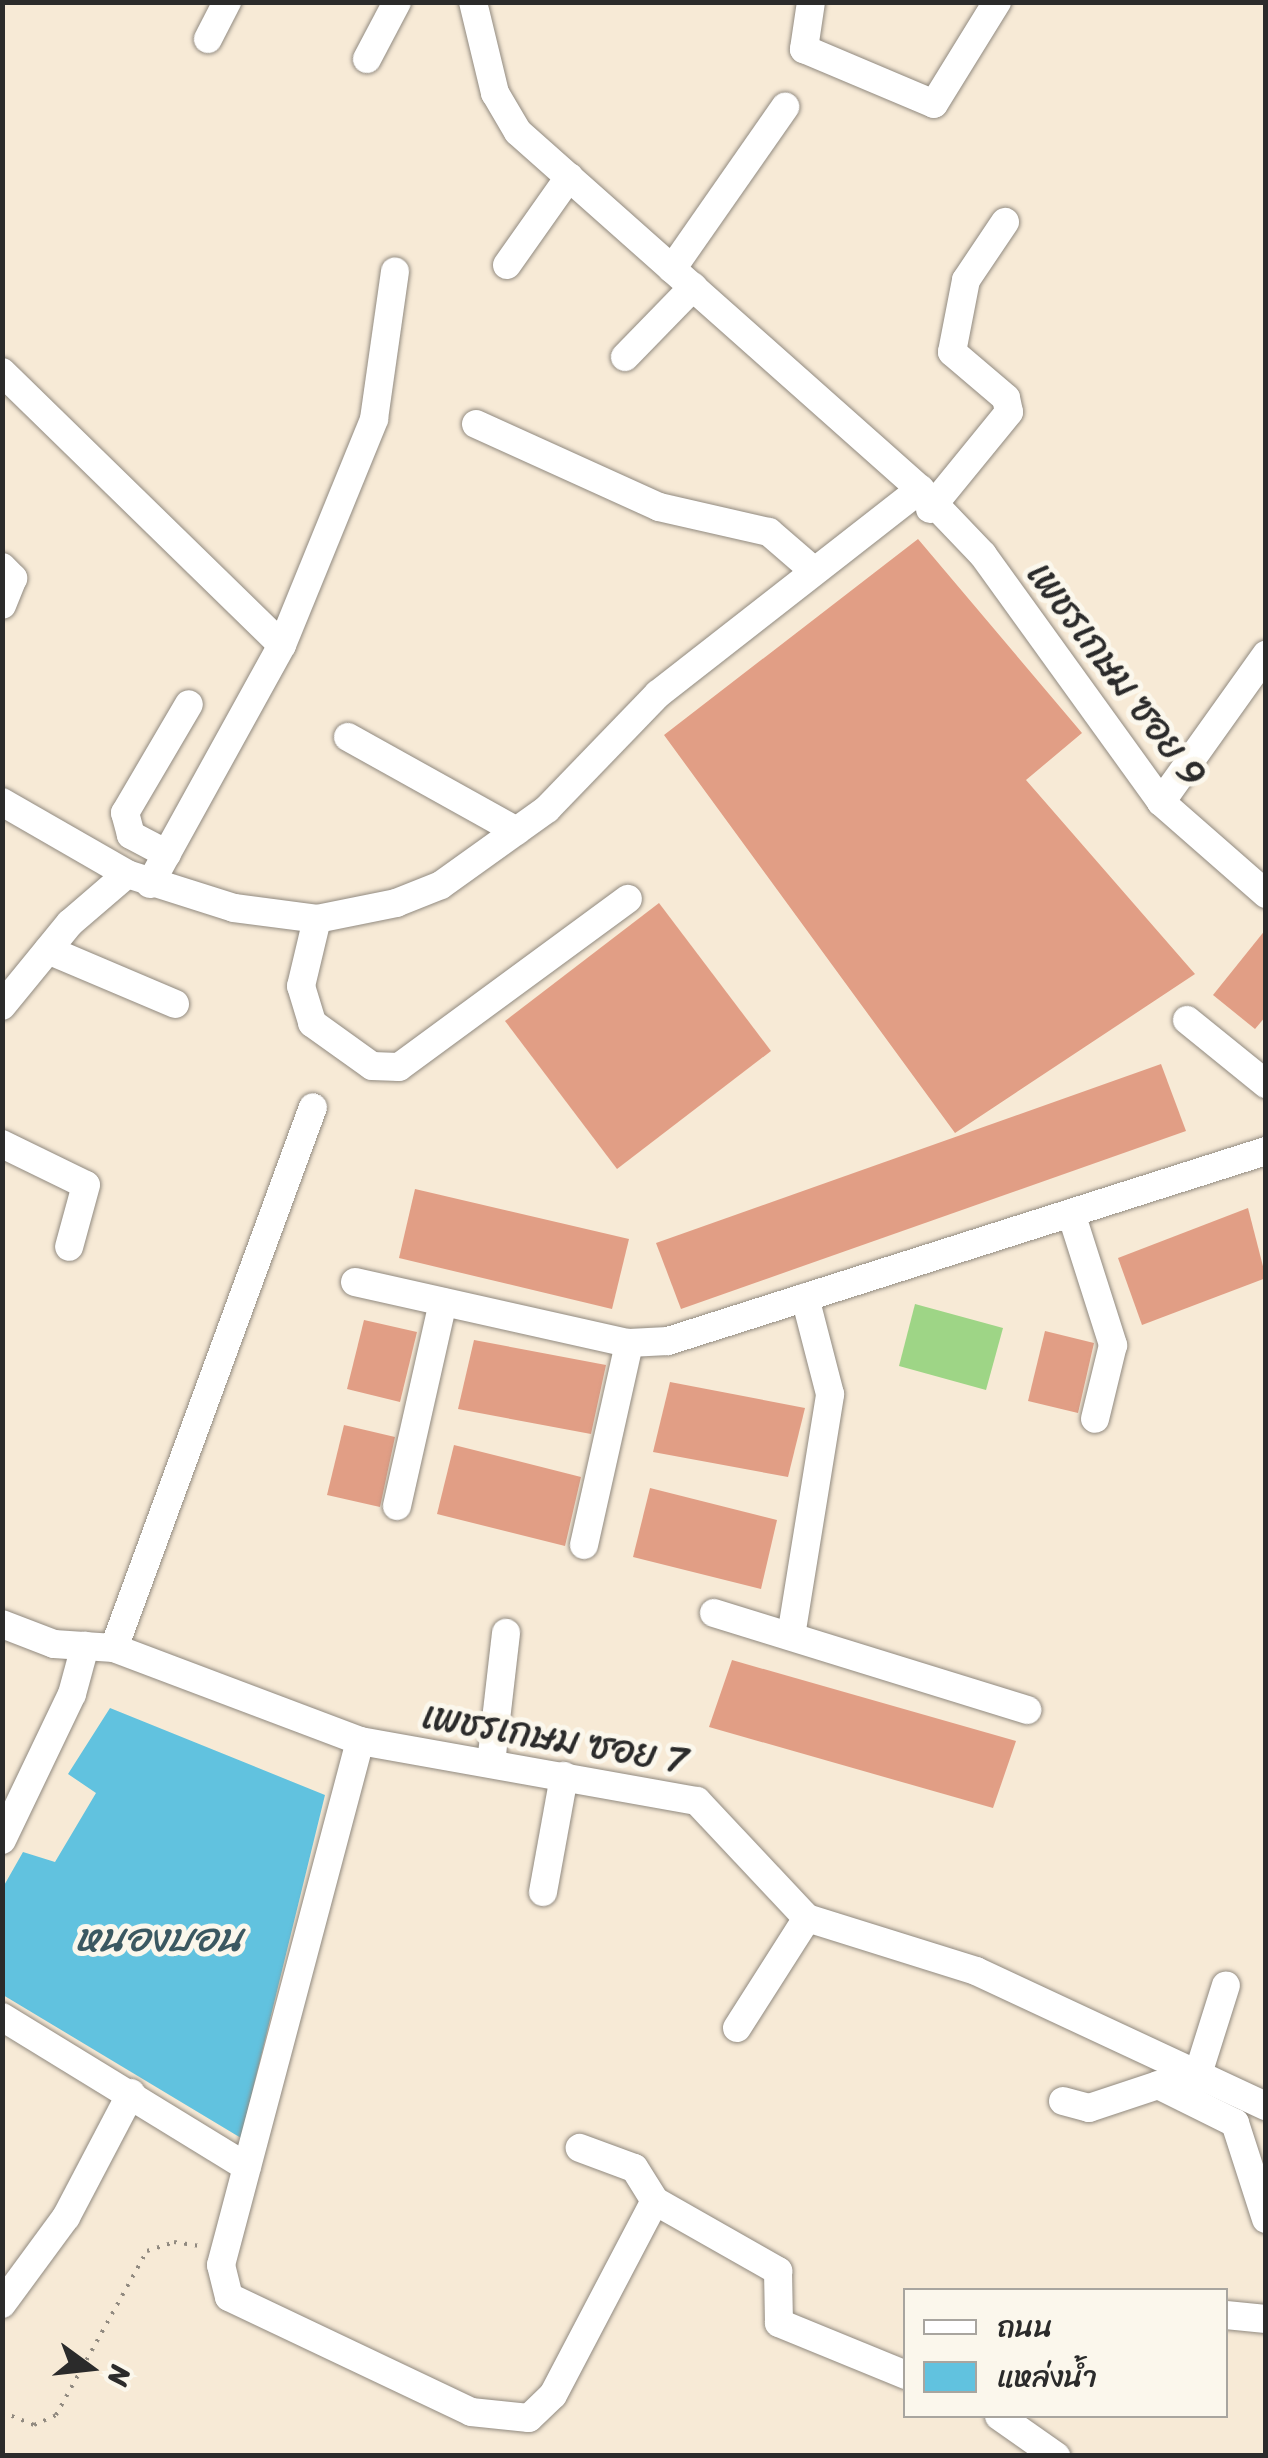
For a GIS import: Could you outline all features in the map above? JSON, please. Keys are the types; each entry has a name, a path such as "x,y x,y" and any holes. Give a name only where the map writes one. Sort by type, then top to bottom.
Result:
{"street":[{"path":"208,39 227,2"},
{"path":"367,59 397,2"},
{"name":"เพชรเกษม ซอย 9","path":"472,2 507,117 982,555 1161,802 1266,894"},
{"path":"811,2 804,50 934,104 997,2"},
{"path":"624,357 682,278 785,107"},
{"path":"508,265 569,177"},
{"path":"2,802 139,879 317,920 441,886 517,832 658,694 814,570 925,499 1009,412 1006,398 952,352 966,280 1005,222"},
{"path":"2,1006 48,950 167,854 282,646 374,419 395,270"},
{"path":"2,372 282,646"},
{"path":"476,424 660,507 769,532 814,570"},
{"path":"2,567 14,578 2,605"},
{"path":"1161,802 1266,655"},
{"path":"167,854 131,835 125,813 189,704"},
{"path":"348,737 517,832"},
{"path":"317,920 301,986 312,1023 372,1066 399,1067 628,898"},
{"path":"48,950 175,1004"},
{"path":"1186,1020 1266,1084"},
{"path":"114,1648 313,1107"},
{"path":"2,1144 86,1185 69,1247"},
{"path":"354,1282 629,1343 668,1340 1266,1151"},
{"path":"1071,1213 1114,1345 1095,1419"},
{"path":"790,1636 830,1394 805,1297"},
{"path":"397,1506 443,1302"},
{"path":"584,1545 629,1343"},
{"path":"714,1613 1026,1710"},
{"name":"เพชรเกษม ซอย 7","path":"2,1624 86,1646 114,1648 360,1741 564,1776 711,1809 807,1918"},
{"path":"491,1763 506,1633"},
{"path":"2,1840 72,1694 86,1646"},
{"path":"360,1741 224,2251 223,2281 241,2310 436,2397 514,2422 546,2406 655,2201"},
{"path":"543,1892 564,1776"},
{"path":"737,2028 807,1918 976,1971 1266,2106"},
{"path":"1197,2077 1226,1984"},
{"path":"2,2017 247,2167"},
{"path":"1063,2101 1089,2108 1158,2085 1236,2122 1266,2219"},
{"path":"2,2304 66,2217 130,2093"},
{"path":"580,2148 634,2168 655,2201 778,2271 780,2322 903,2374"},
{"path":"1228,2315 1266,2319"},
{"path":"1002,2418 1056,2456"}],"path":[{"path":"2,2412 34,2425 56,2415 148,2251 174,2242 224,2251"}],"green space":[{"path":"915,1304 1003,1328 986,1390 899,1366"}],"water":[{"name":"หนองบอน","path":"110,1708 325,1795 241,2138 3,1995 2,1889 23,1852 55,1862 96,1793 68,1774"}],"building":[{"path":"918,539 1082,733 1026,780 1195,974 955,1133 664,735"},
{"path":"659,903 771,1051 617,1169 505,1021"},
{"path":"1266,929 1266,1016 1255,1029 1213,995"},
{"path":"1161,1064 1186,1131 681,1309 656,1243"},
{"path":"415,1189 629,1239 612,1309 399,1258"},
{"path":"1248,1208 1266,1278 1142,1325 1118,1258"},
{"path":"364,1320 417,1332 400,1402 347,1389"},
{"path":"1045,1331 1094,1343 1078,1413 1028,1401"},
{"path":"474,1340 606,1365 591,1434 458,1409"},
{"path":"670,1382 805,1408 788,1477 653,1452"},
{"path":"344,1425 395,1437 380,1507 327,1495"},
{"path":"454,1445 581,1477 565,1546 437,1514"},
{"path":"650,1488 777,1520 761,1589 633,1557"},
{"path":"732,1660 1016,1741 993,1808 709,1727"}]}
